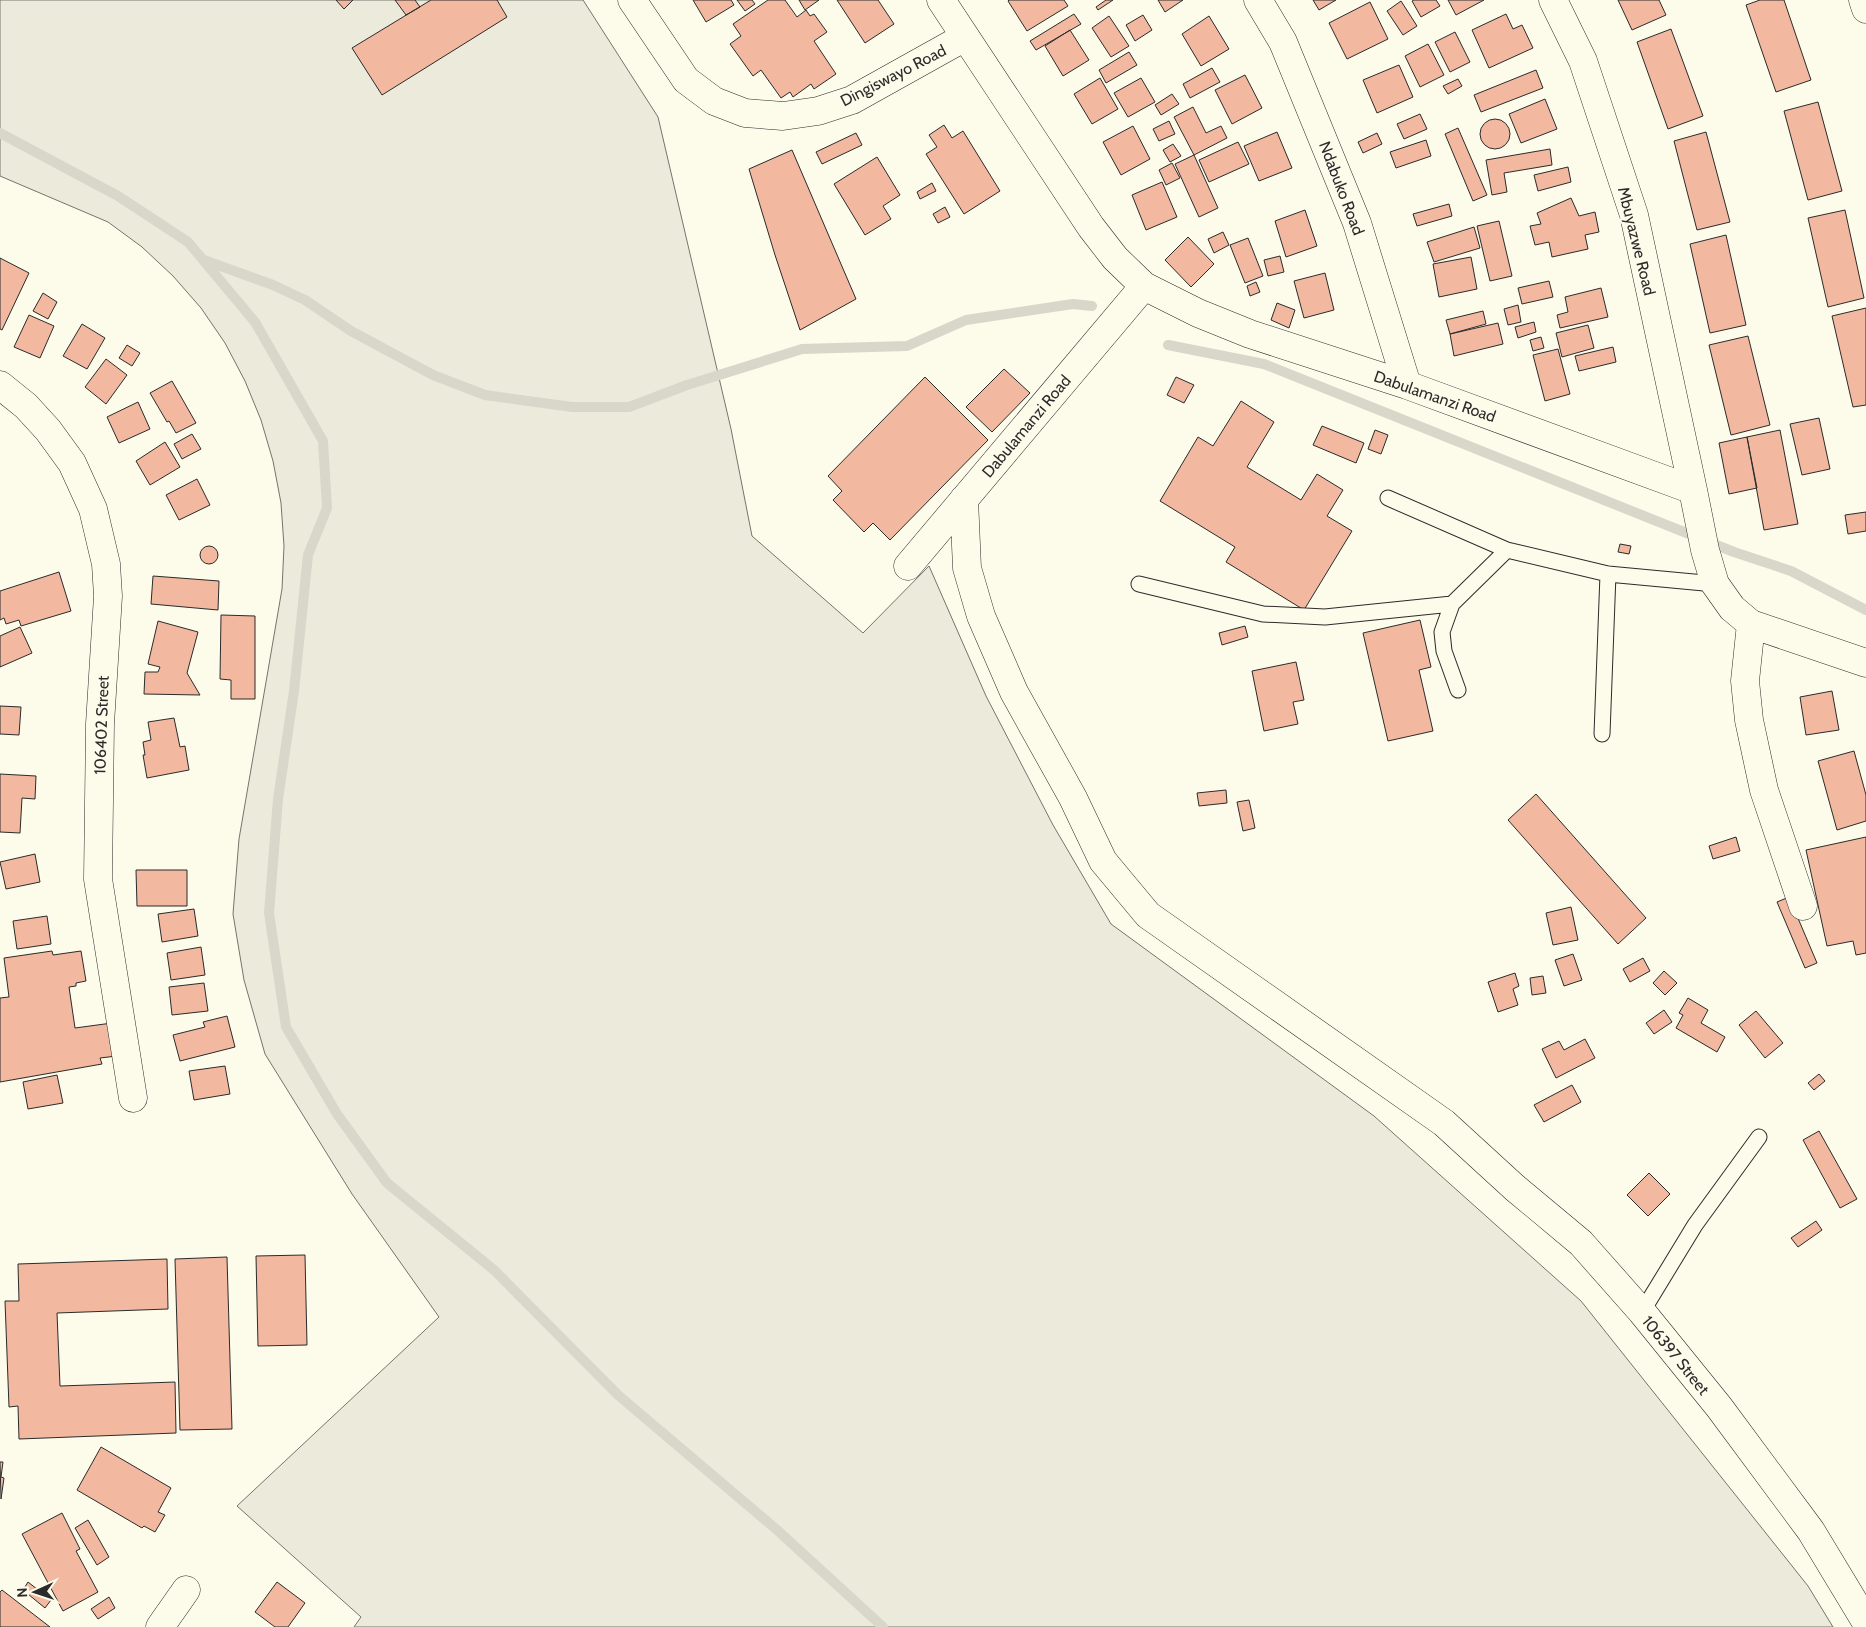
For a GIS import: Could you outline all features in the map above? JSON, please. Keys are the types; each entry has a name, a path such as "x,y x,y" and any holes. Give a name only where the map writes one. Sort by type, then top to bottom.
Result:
{"street":[{"name":"Dingiswayo Road","path":"632,0 686,80 714,101 745,113 783,116 818,111 852,100 965,38"},
{"name":"Dabulamanzi Road","path":"941,0 1091,227 1115,258 1144,286 1198,313 1250,334 1407,385 1694,490"},
{"name":"Ndabuko Road","path":"1258,0 1283,42 1357,223 1407,385"},
{"name":"Mbuyazwe Road","path":"1553,0 1583,61 1634,215 1694,490"},
{"path":"1863,0 1866,9"},
{"name":"Dabulamanzi Road","path":"908,566 1144,286"},
{"name":"106402 Street","path":"0,385 26,406 48,430 72,463 93,509 106,564 108,596 100,724 98,879 133,1098"},
{"path":"1694,490 1702,538 1716,584 1732,608 1751,624 1866,663"},
{"name":"106397 Street","path":"964,499 967,568 981,616 1014,692 1073,798 1103,861 1148,915 1444,1123 1515,1188 1582,1243 1642,1312 1719,1407 1811,1532 1866,1622"},
{"path":"1751,624 1745,681 1749,720 1764,790 1803,906"},
{"path":"160,1627 186,1590"}],"lane":[{"path":"1388,498 1507,550 1608,574 1716,584"},
{"path":"1458,690 1444,650 1442,632 1452,604 1507,550"},
{"path":"1602,734 1608,574"},
{"path":"1139,584 1263,614 1325,617 1452,604"},
{"path":"1642,1312 1695,1225 1759,1137"}],"shaded area":[{"path":"0,0 583,0 658,117 731,429 752,536 863,633 929,566 986,696 1053,825 1111,924 1374,1116 1581,1301 1808,1586 1833,1627 354,1627 361,1617 237,1506 439,1317 352,1194 265,1054 244,980 233,914 239,839 282,589 284,546 281,503 273,461 261,420 245,381 225,343 201,308 173,276 142,247 108,222 0,176"}],"building":[{"path":"336,0 353,0 344,9"},
{"path":"395,0 415,0 420,7 406,15"},
{"path":"431,0 497,0 507,17 382,95 352,48"},
{"path":"693,0 731,0 734,5 706,22"},
{"path":"737,0 752,0 755,4 745,11"},
{"path":"768,0 785,0 797,17 806,10 810,16 814,14 827,32 814,41 836,74 814,89 811,84 793,97 790,92 781,98 761,70 753,76 730,44 741,36 733,24"},
{"path":"799,0 819,0 805,10"},
{"path":"837,0 878,0 894,24 865,43"},
{"path":"1009,0 1064,0 1068,6 1027,31"},
{"path":"1106,0 1113,0 1098,10 1096,7"},
{"path":"1158,0 1183,0 1165,12"},
{"path":"1313,0 1336,0 1319,10"},
{"path":"1436,0 1440,6 1421,17 1412,1"},
{"path":"1448,0 1484,0 1456,15"},
{"path":"1618,0 1659,0 1666,15 1632,30"},
{"path":"1760,0 1784,0 1811,80 1776,92 1746,5"},
{"path":"1401,1 1417,26 1403,35 1387,11"},
{"path":"1370,2 1388,39 1347,59 1329,23"},
{"path":"1074,14 1081,24 1036,50 1030,41"},
{"path":"1506,14 1513,29 1522,25 1533,48 1489,68 1472,30"},
{"path":"1143,15 1152,30 1135,41 1126,25"},
{"path":"1109,16 1129,46 1111,57 1092,28"},
{"path":"1209,16 1229,49 1201,66 1182,34"},
{"path":"1671,29 1703,116 1668,129 1637,42"},
{"path":"1070,30 1089,60 1063,76 1045,46"},
{"path":"1455,32 1470,62 1450,72 1435,42"},
{"path":"1428,44 1444,75 1420,87 1405,56"},
{"path":"1129,52 1137,65 1106,83 1099,70"},
{"path":"1399,65 1413,97 1377,113 1363,80"},
{"path":"1212,68 1220,82 1190,98 1183,84"},
{"path":"1536,70 1543,88 1481,112 1474,95"},
{"path":"1245,75 1262,108 1232,124 1215,90"},
{"path":"1100,78 1118,109 1092,124 1074,94"},
{"path":"1141,78 1155,102 1128,117 1114,93"},
{"path":"1458,79 1462,86 1448,94 1443,86"},
{"path":"1172,94 1179,104 1161,115 1155,105"},
{"path":"1545,99 1557,129 1521,143 1509,114"},
{"path":"1818,102 1842,191 1808,200 1784,111"},
{"path":"1193,107 1206,133 1221,126 1227,138 1194,155 1174,117"},
{"path":"1420,114 1427,129 1404,139 1397,124"},
{"path":"1495,119 1505,124 1510,134 1505,144 1495,149 1485,144 1480,134 1485,124"},
{"path":"1169,121 1175,134 1159,141 1153,129"},
{"path":"944,125 952,138 963,131 1000,191 964,214 926,154 937,147 929,135"},
{"path":"1133,126 1150,159 1121,175 1103,142"},
{"path":"1458,128 1487,195 1473,201 1445,134"},
{"path":"1277,132 1292,168 1259,181 1244,146"},
{"path":"1706,132 1730,222 1697,230 1674,141"},
{"path":"856,133 862,145 822,164 816,152"},
{"path":"1377,133 1382,144 1363,153 1358,142"},
{"path":"1426,140 1431,156 1396,168 1390,152"},
{"path":"1238,142 1249,164 1209,182 1199,160"},
{"path":"1173,144 1181,156 1170,162 1163,150"},
{"path":"1550,149 1552,165 1504,173 1507,192 1492,195 1486,160"},
{"path":"792,150 856,299 800,330 749,169"},
{"path":"1194,155 1218,208 1199,217 1175,164"},
{"path":"877,157 900,195 883,206 891,219 865,235 834,184"},
{"path":"1172,163 1180,178 1166,185 1159,170"},
{"path":"1568,167 1571,182 1538,191 1534,175"},
{"path":"1162,182 1177,217 1146,230 1132,195"},
{"path":"932,183 936,191 920,199 917,192"},
{"path":"1571,198 1579,216 1595,212 1599,232 1585,235 1588,249 1552,257 1549,242 1535,245 1530,226 1541,224 1537,213"},
{"path":"1449,204 1452,216 1417,226 1413,214"},
{"path":"945,207 950,217 938,223 933,214"},
{"path":"1305,210 1317,246 1286,257 1275,221"},
{"path":"1845,210 1864,298 1828,307 1808,218"},
{"path":"1499,221 1512,276 1490,281 1477,226"},
{"path":"1474,227 1480,248 1434,262 1427,242"},
{"path":"1223,232 1229,245 1214,253 1208,239"},
{"path":"1726,235 1746,325 1710,333 1690,244"},
{"path":"1188,237 1214,264 1191,287 1165,260"},
{"path":"1248,238 1263,276 1245,283 1230,245"},
{"path":"1280,256 1284,272 1268,276 1264,260"},
{"path":"1471,257 1477,289 1439,297 1433,264"},
{"path":"0,258 29,273 2,330 0,329"},
{"path":"1325,273 1334,310 1304,318 1294,281"},
{"path":"1549,281 1553,297 1522,304 1518,288"},
{"path":"1256,282 1260,292 1250,296 1247,286"},
{"path":"1601,288 1608,317 1560,328 1557,315 1568,312 1565,297"},
{"path":"43,293 57,302 48,319 33,311"},
{"path":"1277,303 1295,310 1289,328 1271,320"},
{"path":"1518,305 1521,322 1508,325 1504,309"},
{"path":"1866,308 1866,405 1853,407 1832,316"},
{"path":"1483,311 1486,324 1450,334 1446,320"},
{"path":"29,315 54,326 40,358 14,347"},
{"path":"1534,322 1536,332 1518,338 1515,327"},
{"path":"1498,323 1503,344 1454,356 1450,334"},
{"path":"82,324 105,338 87,369 63,356"},
{"path":"1588,325 1594,348 1562,357 1556,333"},
{"path":"1748,336 1770,425 1731,435 1709,345"},
{"path":"1541,337 1544,348 1533,351 1530,340"},
{"path":"127,345 140,353 132,366 119,358"},
{"path":"1613,347 1616,362 1579,371 1575,356"},
{"path":"1558,349 1570,394 1545,401 1533,355"},
{"path":"106,359 127,375 106,404 85,387"},
{"path":"1004,369 1030,393 992,432 966,407"},
{"path":"925,377 988,440 890,540 873,523 864,532 833,500 842,491 828,476"},
{"path":"1176,377 1194,385 1184,403 1167,395"},
{"path":"172,381 196,423 176,433 169,421 167,422 150,393"},
{"path":"1241,401 1274,422 1247,467 1301,500 1317,474 1343,490 1327,516 1352,531 1304,610 1226,562 1235,547 1160,501 1198,437 1213,446"},
{"path":"138,402 150,429 119,443 107,417"},
{"path":"1819,418 1830,469 1802,475 1790,424"},
{"path":"1322,426 1364,443 1356,463 1313,445"},
{"path":"1375,430 1388,435 1381,454 1368,449"},
{"path":"1780,430 1798,524 1764,530 1747,437"},
{"path":"192,434 201,449 182,459 174,444"},
{"path":"1747,437 1757,488 1729,494 1719,443"},
{"path":"165,442 180,467 150,485 136,461"},
{"path":"197,479 210,505 179,520 166,495"},
{"path":"1866,512 1866,531 1848,534 1845,515"},
{"path":"1620,544 1631,546 1629,554 1618,552"},
{"path":"205,546 213,546 218,551 216,562 205,564 200,559 200,551"},
{"path":"59,572 71,611 21,626 19,620 6,624 4,618 0,620 0,591"},
{"path":"153,576 219,581 218,610 151,604"},
{"path":"221,615 255,616 255,699 231,699 231,680 220,679"},
{"path":"1420,620 1431,667 1419,670 1433,731 1388,741 1363,633"},
{"path":"158,621 198,632 187,673 200,695 144,694 145,672 158,672 160,667 148,664"},
{"path":"1245,626 1248,637 1222,645 1219,633"},
{"path":"20,627 32,653 0,667 0,636"},
{"path":"1296,662 1304,700 1293,702 1298,724 1264,731 1252,671"},
{"path":"1832,691 1839,730 1806,735 1800,697"},
{"path":"0,706 21,707 19,735 0,734"},
{"path":"174,718 180,747 185,746 189,770 147,778 143,742 151,740 148,722"},
{"path":"1854,751 1866,795 1866,821 1837,830 1818,761"},
{"path":"0,774 36,776 35,799 22,798 20,833 0,832"},
{"path":"1226,790 1227,803 1199,806 1197,793"},
{"path":"1536,794 1646,918 1618,944 1508,820"},
{"path":"1249,800 1255,828 1243,831 1237,802"},
{"path":"1736,837 1740,851 1713,859 1709,846"},
{"path":"1866,837 1866,953 1856,955 1853,941 1827,946 1806,850"},
{"path":"35,854 40,882 6,889 0,862"},
{"path":"136,870 187,870 187,906 137,906"},
{"path":"1789,897 1817,963 1805,968 1777,902"},
{"path":"1571,907 1578,940 1553,945 1546,913"},
{"path":"194,909 198,936 162,942 158,914"},
{"path":"47,916 51,944 17,949 13,921"},
{"path":"201,947 205,975 171,980 167,953"},
{"path":"52,951 53,955 81,951 86,981 69,987 75,1028 112,1023 117,1056 100,1058 102,1064 0,1082 0,998 9,997 4,958"},
{"path":"1573,954 1582,980 1564,986 1555,960"},
{"path":"1643,958 1650,971 1630,982 1623,969"},
{"path":"1664,971 1677,983 1665,995 1653,983"},
{"path":"1515,973 1519,986 1513,989 1518,1005 1498,1012 1488,982"},
{"path":"1543,976 1546,993 1532,995 1530,978"},
{"path":"204,983 208,1011 172,1015 169,987"},
{"path":"1688,998 1708,1010 1701,1023 1725,1037 1717,1052 1676,1028 1683,1015 1679,1013"},
{"path":"1664,1010 1672,1022 1654,1034 1646,1023"},
{"path":"1756,1011 1783,1043 1765,1058 1739,1025"},
{"path":"227,1016 235,1047 180,1061 173,1035 205,1027 203,1022"},
{"path":"1585,1039 1595,1058 1556,1078 1542,1049 1559,1041 1564,1050"},
{"path":"225,1066 230,1094 194,1100 189,1071"},
{"path":"1819,1074 1825,1081 1814,1090 1808,1083"},
{"path":"57,1075 63,1103 28,1109 23,1082"},
{"path":"1572,1085 1581,1102 1544,1122 1534,1105"},
{"path":"1819,1131 1857,1199 1840,1208 1803,1140"},
{"path":"1649,1173 1670,1194 1648,1216 1627,1195"},
{"path":"1816,1221 1822,1230 1798,1247 1791,1238"},
{"path":"305,1255 307,1345 258,1346 256,1256"},
{"path":"227,1257 232,1429 180,1430 175,1259"},
{"path":"167,1259 168,1309 57,1313 60,1386 175,1382 176,1433 19,1439 18,1406 9,1407 5,1301 19,1301 18,1264"},
{"path":"101,1447 171,1488 158,1512 165,1515 155,1532 144,1526 142,1528 77,1490"},
{"path":"0,1462 3,1462 1,1477 4,1478 1,1499"},
{"path":"62,1513 80,1549 76,1551 98,1592 63,1611 22,1534"},
{"path":"88,1520 109,1557 97,1565 75,1528"},
{"path":"28,1582 51,1600 45,1608 23,1590"},
{"path":"277,1582 305,1603 288,1627 275,1627 255,1612"},
{"path":"2,1590 50,1627 0,1627 0,1592"},
{"path":"109,1597 115,1608 98,1619 91,1609"}],"waterway":[{"path":"0,133 118,196 188,242 255,322 323,441 327,508 308,555 294,691 278,799 269,913 286,1027 337,1114 387,1183 494,1270 618,1395 776,1529 883,1627"},
{"path":"204,260 273,285 305,300 351,331 433,375 485,395 572,407 629,407 687,385 802,349 907,346 966,320 1073,304 1092,306"},
{"path":"1168,345 1264,364 1734,552 1791,571 1866,610"}]}
